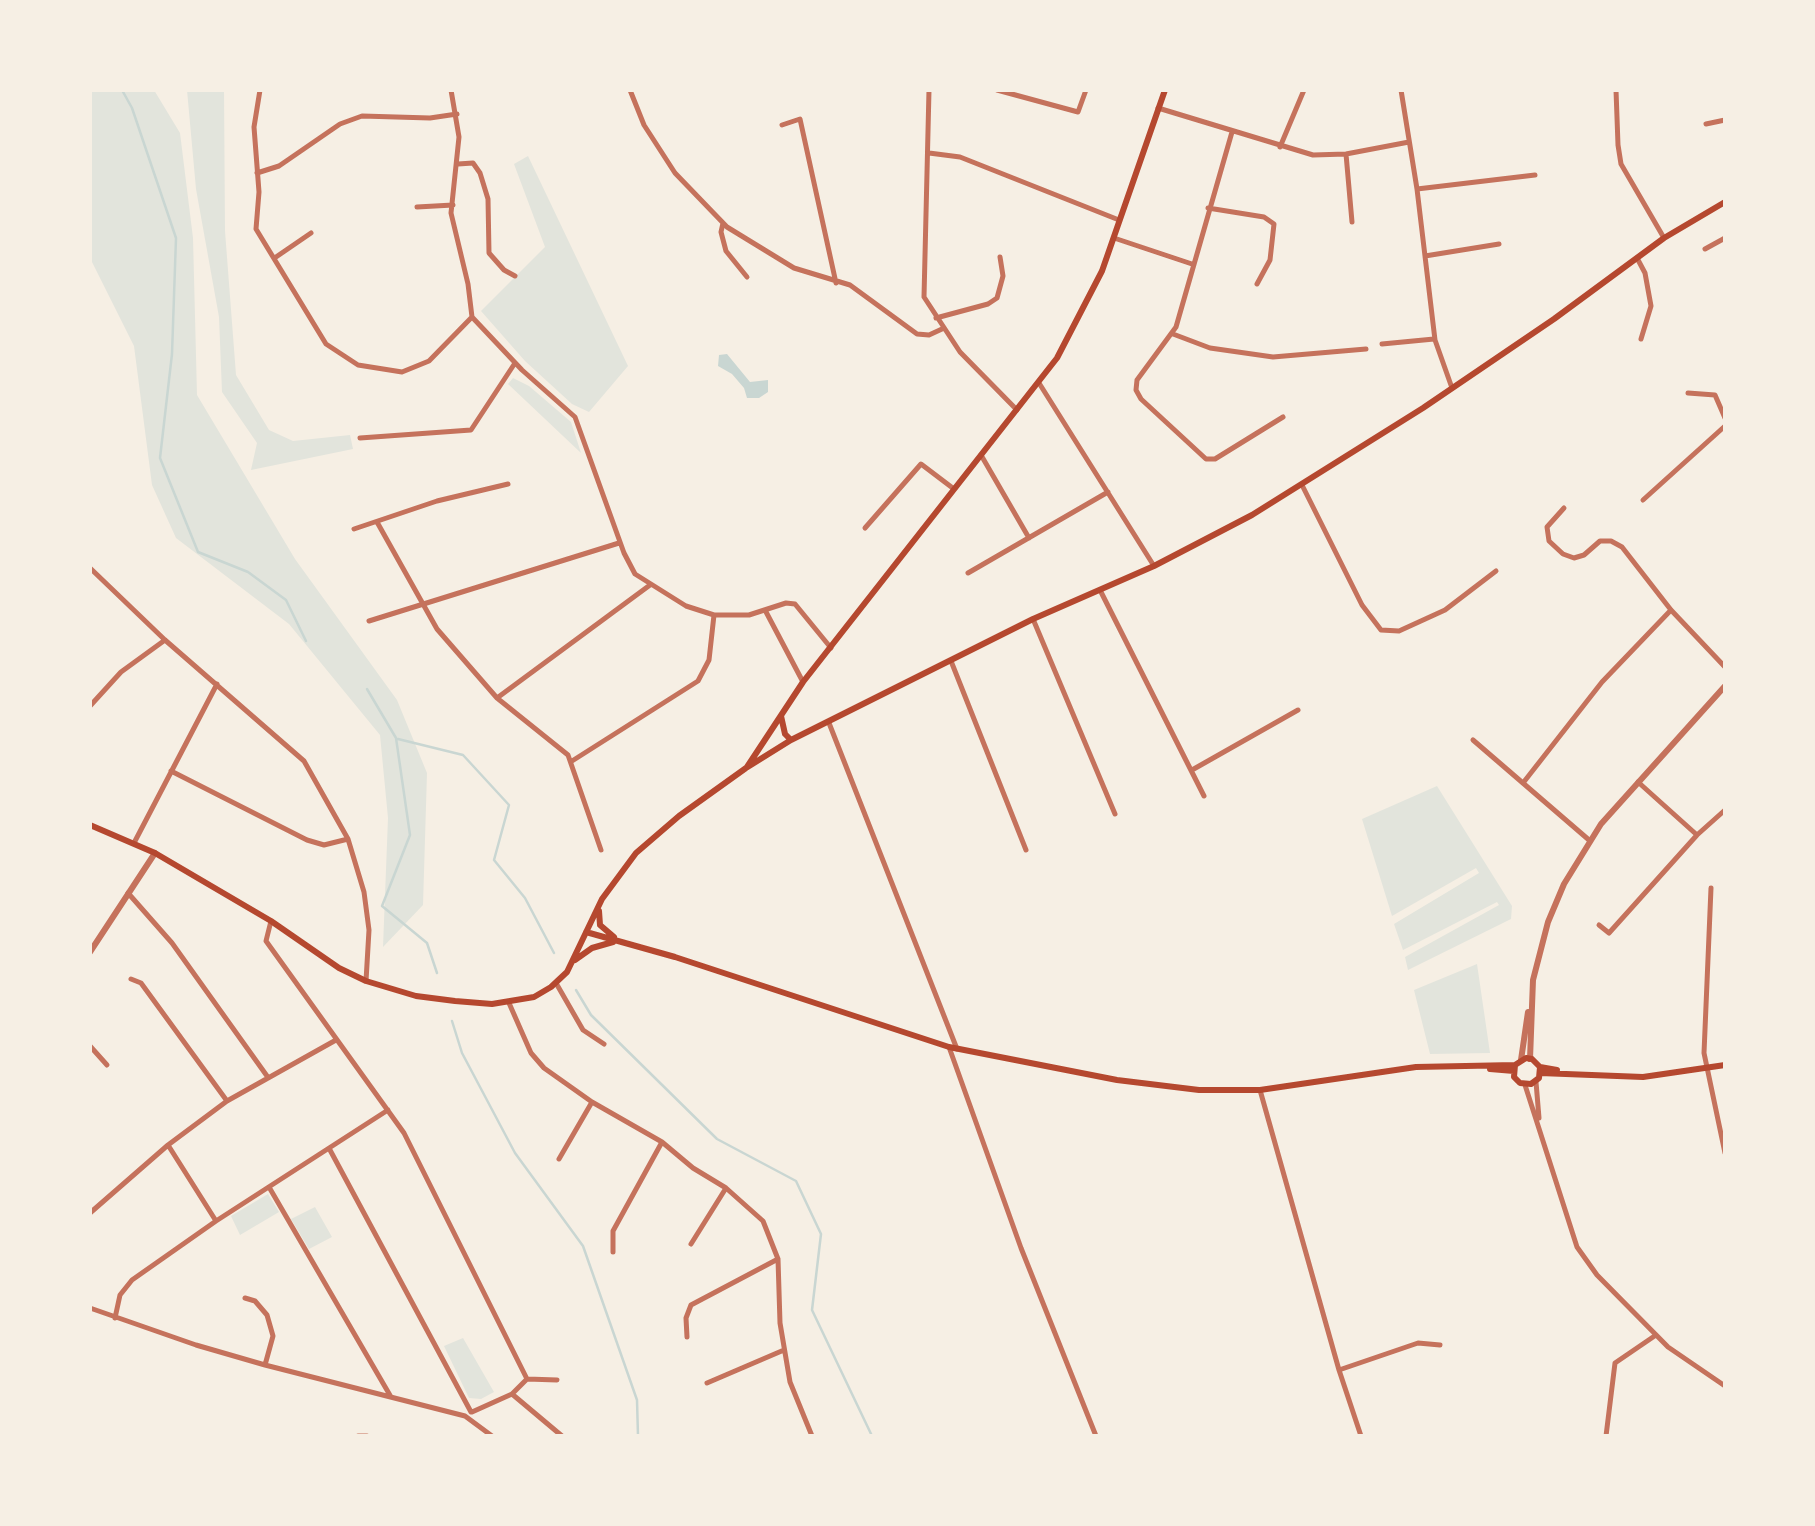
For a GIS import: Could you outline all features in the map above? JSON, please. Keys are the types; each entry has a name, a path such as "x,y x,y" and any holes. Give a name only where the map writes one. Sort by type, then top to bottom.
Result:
{"main road":[{"path":"746,768 803,682 1039,383 1086,308 1165,90"},
{"path":"90,825 154,853 271,921 338,968 366,980 416,996 482,1004 534,996 556,983 572,963 623,867 649,840 746,768 791,740 1034,618 1154,566 1252,515 1452,388 1664,238 1725,202"},
{"path":"781,715 785,734 791,740"},
{"path":"600,904 600,925 619,941"},
{"path":"586,932 953,1048 1118,1080 1198,1090 1260,1090 1407,1068 1516,1069 1530,1059 1540,1070 1594,1075 1643,1076 1725,1065"},
{"path":"572,963 600,944 619,941"},
{"path":"1516,1069 1525,1085 1536,1082 1540,1070"}],"street":[{"path":"260,90 254,128 256,229 326,344 358,366 402,372 429,362 472,317"},
{"path":"450,90 457,114 458,164 452,213 472,317 515,363 576,417 629,566 650,585 694,610 714,615 749,615 786,603 796,604 830,648"},
{"path":"630,90 644,125 675,173 723,224 771,256 850,286 917,334 929,335 942,329"},
{"path":"929,90 923,289 942,329 973,367 1017,410"},
{"path":"996,90 1078,112 1086,90"},
{"path":"1280,147 1304,90"},
{"path":"1401,90 1434,339 1452,388"},
{"path":"1616,90 1622,164 1664,238"},
{"path":"1158,108 1313,155 1346,154 1410,142"},
{"path":"257,174 279,166 340,124 362,116 430,118 457,114"},
{"path":"782,124 800,120 836,283"},
{"path":"1706,124 1725,120"},
{"path":"1232,132 1172,334 1137,380 1136,390 1140,399 1202,457 1215,459 1282,418"},
{"path":"930,152 960,158 1120,220"},
{"path":"1346,154 1352,222"},
{"path":"458,164 473,163 480,173 488,199 489,252 504,270 515,276"},
{"path":"1417,189 1535,175"},
{"path":"417,208 453,205"},
{"path":"1208,208 1264,218 1274,224 1276,235 1270,260 1257,284"},
{"path":"723,224 720,232 726,251 747,276"},
{"path":"276,257 311,233"},
{"path":"1114,238 1192,264"},
{"path":"1705,249 1725,238"},
{"path":"1425,256 1499,244"},
{"path":"936,318 993,302 1000,293 1003,276 1000,257"},
{"path":"1637,258 1645,273 1650,306 1642,339"},
{"path":"1172,334 1234,354 1273,357 1366,349"},
{"path":"1382,344 1434,339"},
{"path":"360,438 471,430 515,363"},
{"path":"1039,383 1154,566"},
{"path":"1688,393 1715,395 1725,418"},
{"path":"1643,500 1725,426"},
{"path":"981,455 1030,538"},
{"path":"865,528 921,464 955,490"},
{"path":"354,529 508,484"},
{"path":"1302,485 1362,606 1380,630 1399,630 1445,610 1496,570"},
{"path":"968,573 1108,492"},
{"path":"1564,508 1550,522 1547,533 1563,554 1579,558 1600,542 1616,543 1725,667"},
{"path":"376,522 437,629 498,698 564,748 572,761 601,850"},
{"path":"369,621 620,543"},
{"path":"90,568 165,640 304,761 348,838 364,892 369,930 366,980"},
{"path":"498,698 650,585"},
{"path":"1100,590 1204,796"},
{"path":"765,609 803,682"},
{"path":"1523,783 1602,682 1672,610"},
{"path":"572,761 698,681 709,660 714,615"},
{"path":"1034,618 1115,814"},
{"path":"92,700 121,672 165,640"},
{"path":"951,661 1026,850"},
{"path":"134,843 217,684"},
{"path":"1516,1069 1533,980 1556,900 1589,840 1725,686"},
{"path":"1191,770 1298,710"},
{"path":"829,723 953,1048 1020,1248 1096,1436"},
{"path":"1473,740 1589,840"},
{"path":"171,771 307,840 324,845 348,838"},
{"path":"1638,782 1697,836"},
{"path":"1599,925 1609,933 1725,810"},
{"path":"90,952 154,853"},
{"path":"1711,888 1704,1053 1725,1153"},
{"path":"128,893 172,943 267,1076"},
{"path":"271,921 266,941 404,1133 527,1379"},
{"path":"132,979 141,983 227,1100"},
{"path":"1530,1059 1533,980"},
{"path":"556,983 583,1030 604,1044"},
{"path":"508,1003 536,1060 592,1102 662,1142 763,1220 778,1259 790,1382 812,1436"},
{"path":"90,1214 227,1100 337,1040"},
{"path":"90,1046 107,1064"},
{"path":"1536,1082 1540,1131"},
{"path":"1525,1085 1577,1246 1598,1275 1668,1347 1725,1386"},
{"path":"1260,1090 1361,1436"},
{"path":"559,1159 592,1102"},
{"path":"116,1318 120,1296 132,1280 388,1110"},
{"path":"613,1252 613,1231 662,1142"},
{"path":"168,1146 216,1221"},
{"path":"330,1150 468,1414 492,1436"},
{"path":"269,1187 392,1398"},
{"path":"691,1244 726,1188"},
{"path":"687,1337 686,1318 691,1305 778,1259"},
{"path":"245,1298 254,1301 267,1315 273,1336 265,1365"},
{"path":"90,1308 265,1365 468,1414 512,1394 527,1379 556,1380"},
{"path":"1606,1436 1615,1363 1656,1335"},
{"path":"1339,1370 1418,1343 1440,1346"},
{"path":"707,1383 784,1350"},
{"path":"512,1394 562,1436"},
{"path":"358,1436 367,1436"}],"shaded area":[{"path":"90,90 154,90 180,133 193,238 197,395 295,559 397,700 427,773 423,905 383,947 388,818 380,735 289,624 176,538 152,485 134,346 90,258"},
{"path":"187,90 224,90 225,231 236,375 269,430 293,441 350,435 353,449 251,470 257,443 222,392 219,317 196,189"},
{"path":"528,156 628,366 589,412 572,404 525,361 481,311 545,247 514,164"},
{"path":"727,354 750,382 768,380 768,392 759,398 747,398 732,374 718,366 719,355"},
{"path":"513,378 529,386 571,422 581,453 508,384"},
{"path":"1437,786 1512,906 1511,919 1408,970 1405,957 1499,905 1497,902 1403,950 1394,924 1479,873 1476,868 1392,916 1362,819"},
{"path":"1477,964 1490,1053 1430,1054 1414,990"},
{"path":"268,1194 279,1212 240,1235 231,1216"},
{"path":"315,1207 332,1237 309,1249 291,1219"},
{"path":"463,1338 494,1392 481,1399 469,1398 444,1346"}],"waterway":[{"path":"122,90 132,108 176,238 172,354 160,458 198,552 248,572 286,600 306,641"},
{"path":"367,689 396,738 410,835 382,906 427,943 437,973"},
{"path":"398,739 463,755 509,805 494,860 525,898 554,953"},
{"path":"576,990 591,1015 717,1139 796,1181 821,1234 812,1310 872,1436"},
{"path":"452,1021 462,1053 515,1153 583,1246 637,1400 638,1436"}]}
